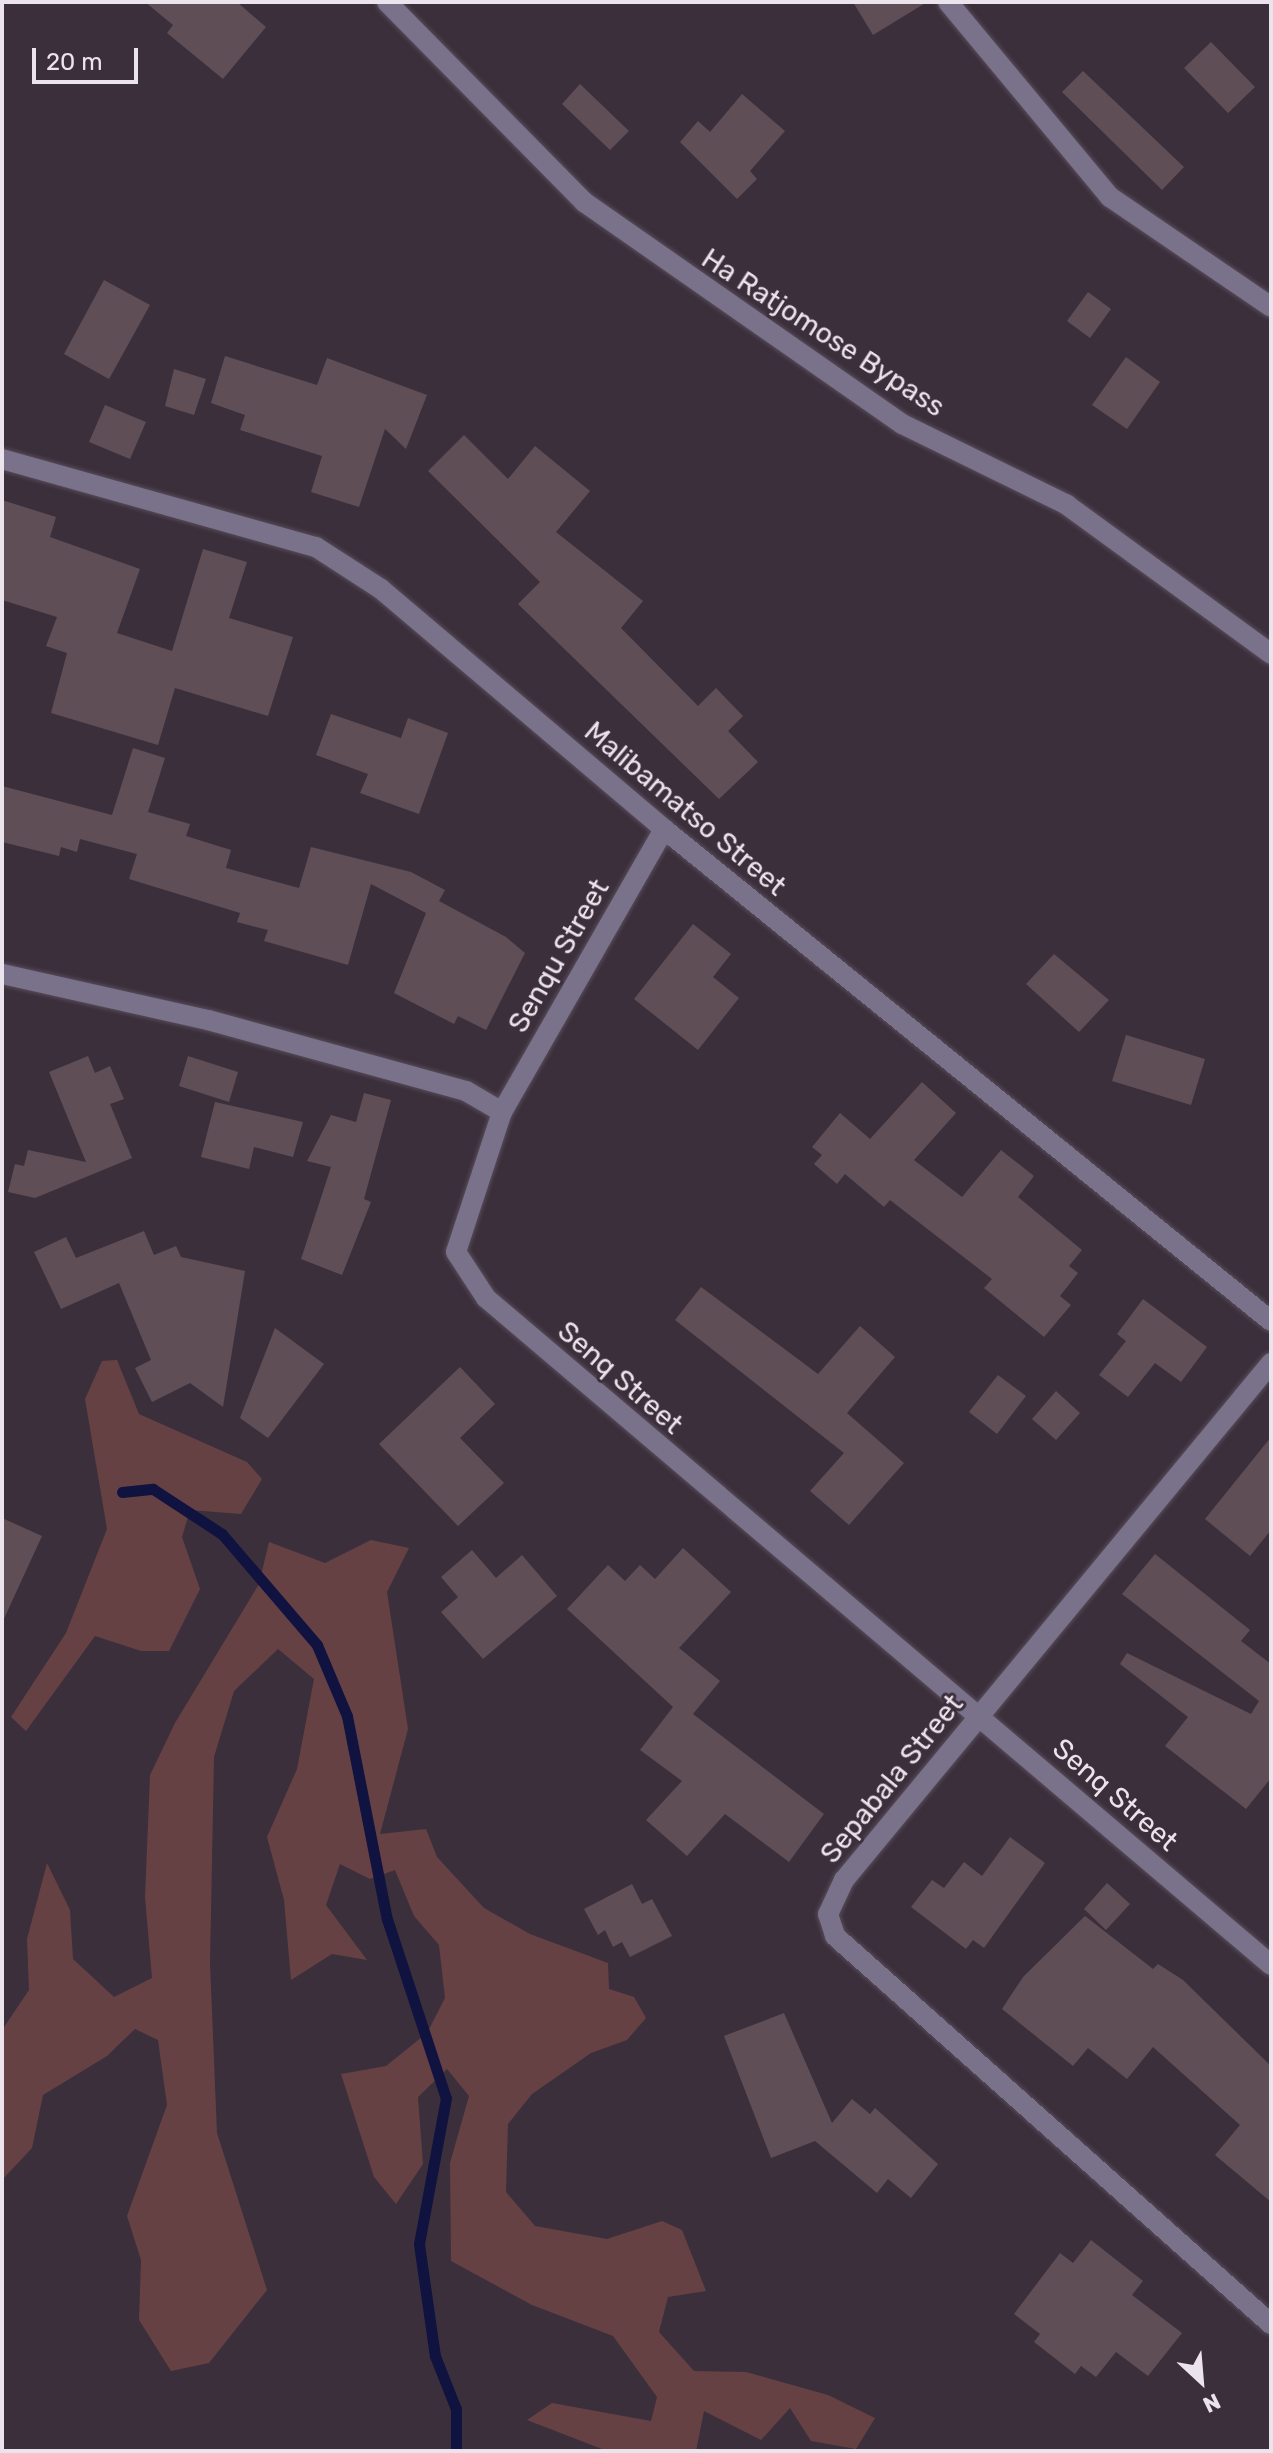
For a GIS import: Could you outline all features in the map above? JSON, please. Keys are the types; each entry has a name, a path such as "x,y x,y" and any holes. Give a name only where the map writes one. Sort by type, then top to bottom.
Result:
{"street":[{"name":"Ha Ratjomose Bypass","path":"387,2 584,202 902,424 1067,505 1271,654"},
{"path":"948,2 1110,197 1271,307"},
{"name":"Malibamatso Street","path":"2,459 316,547 381,589 664,829 1271,1321"},
{"name":"Senqu Street","path":"502,1112 664,829"},
{"path":"2,974 268,1037 466,1091 502,1112"},
{"name":"Senq Street","path":"502,1112 456,1252 486,1298 1271,1965"},
{"name":"Sepabala Street","path":"1271,1363 844,1880 828,1914 835,1936 1271,2324"}],"shaded area":[{"path":"117,1360 139,1414 247,1462 262,1479 241,1514 190,1510 182,1537 200,1589 169,1651 141,1651 95,1636 26,1731 11,1717 66,1633 107,1529 85,1399 102,1361"},
{"path":"371,1540 409,1548 387,1592 408,1729 380,1834 426,1829 437,1857 484,1908 530,1934 608,1963 609,1989 634,1997 646,2018 627,2040 591,2053 532,2094 508,2124 506,2192 535,2226 607,2239 662,2221 682,2230 706,2291 668,2297 659,2332 694,2371 746,2372 828,2395 875,2418 856,2449 811,2441 790,2408 761,2440 704,2411 696,2451 607,2451 527,2420 552,2403 651,2421 657,2397 613,2336 532,2305 451,2261 450,2163 469,2096 447,2069 418,2097 423,2164 396,2204 374,2177 341,2074 386,2066 427,2033 445,1998 439,1945 414,1916 395,1870 370,1879 340,1864 326,1905 367,1960 332,1954 291,1980 284,1900 267,1837 297,1769 314,1679 278,1649 234,1691 214,1757 210,1963 217,2133 267,2290 209,2363 171,2371 139,2320 141,2260 127,2216 167,2105 158,2040 135,2029 107,2056 43,2095 32,2148 2,2180 2,2030 29,1990 27,1939 47,1863 70,1910 73,1959 114,1997 152,1978 145,1897 150,1775 175,1723 259,1584 269,1542 325,1563"}],"building":[{"path":"145,2 237,2 266,27 223,79 167,33 173,25"},
{"path":"853,2 927,2 873,35"},
{"path":"1211,42 1255,87 1228,113 1184,68"},
{"path":"1083,71 1184,167 1162,190 1062,92"},
{"path":"580,84 629,131 610,150 562,104"},
{"path":"742,94 785,131 750,171 757,179 737,199 680,142 698,121 710,132"},
{"path":"104,280 150,305 109,379 64,354"},
{"path":"1088,292 1111,309 1090,338 1067,321"},
{"path":"225,356 317,385 327,358 427,395 406,449 385,429 359,507 311,492 322,456 240,430 245,415 211,403"},
{"path":"1126,357 1160,382 1127,429 1092,405"},
{"path":"174,369 206,379 194,415 165,406"},
{"path":"105,405 146,422 130,459 89,442"},
{"path":"464,435 508,479 535,446 590,491 556,532 643,601 621,628 698,706 716,688 743,716 728,731 758,762 719,799 518,604 540,582 428,471"},
{"path":"2,500 56,517 50,537 140,569 117,633 172,651 203,549 247,562 229,618 293,637 268,716 175,688 158,745 51,713 67,653 46,646 57,617 2,600"},
{"path":"331,714 401,738 408,718 448,733 419,814 360,793 368,774 316,755"},
{"path":"133,748 165,758 148,812 190,824 186,836 231,850 226,868 299,888 311,847 411,872 445,890 439,901 506,937 525,953 486,1030 458,1016 454,1024 394,993 426,913 371,884 348,965 264,941 268,930 237,922 240,913 129,879 137,854 80,839 77,852 61,847 59,856 2,842 2,786 112,815"},
{"path":"693,924 731,954 713,977 739,998 698,1050 634,999"},
{"path":"1054,954 1109,1000 1079,1032 1026,984"},
{"path":"1126,1035 1205,1059 1191,1105 1112,1081"},
{"path":"88,1056 95,1073 110,1066 124,1099 110,1104 132,1158 35,1198 8,1192 15,1164 24,1166 28,1150 86,1162 49,1072"},
{"path":"188,1056 238,1072 229,1102 179,1086"},
{"path":"922,1082 956,1113 914,1160 962,1197 1001,1150 1034,1176 1018,1197 1082,1250 1069,1266 1078,1273 1060,1296 1071,1305 1044,1337 984,1288 992,1279 890,1200 884,1207 845,1174 837,1184 814,1164 822,1155 812,1147 840,1113 870,1139"},
{"path":"364,1093 391,1100 364,1199 371,1202 342,1275 301,1259 331,1167 307,1161 331,1115 356,1122"},
{"path":"215,1102 303,1122 293,1157 254,1147 249,1169 201,1157"},
{"path":"144,1231 154,1255 176,1246 181,1257 245,1271 223,1407 190,1383 152,1402 135,1368 151,1360 119,1283 61,1309 34,1252 66,1237 76,1258"},
{"path":"701,1287 818,1374 860,1326 895,1357 847,1413 904,1463 849,1525 810,1491 844,1453 675,1320"},
{"path":"1143,1299 1207,1347 1181,1382 1155,1363 1128,1397 1099,1375 1126,1341 1117,1334"},
{"path":"275,1328 324,1364 268,1438 240,1418"},
{"path":"460,1367 495,1404 460,1438 504,1483 458,1526 379,1444"},
{"path":"998,1375 1026,1396 997,1434 969,1412"},
{"path":"1056,1391 1080,1413 1056,1440 1032,1419"},
{"path":"1271,1437 1271,1530 1250,1556 1205,1519"},
{"path":"2,1518 42,1536 2,1623"},
{"path":"683,1548 731,1592 679,1648 720,1681 693,1714 824,1814 789,1862 725,1814 687,1856 646,1820 682,1781 640,1750 673,1707 567,1609 608,1565 625,1581 640,1565 655,1579"},
{"path":"472,1550 496,1578 522,1555 557,1596 483,1659 441,1612 458,1597 441,1577"},
{"path":"1155,1554 1250,1630 1241,1641 1271,1664 1271,1778 1246,1809 1165,1746 1188,1717 1120,1664 1127,1653 1251,1714 1259,1701 1122,1594"},
{"path":"1010,1837 1045,1863 984,1948 973,1940 966,1949 911,1907 932,1880 944,1888 964,1862 982,1876"},
{"path":"1107,1883 1130,1904 1106,1930 1084,1909"},
{"path":"632,1884 642,1904 652,1899 672,1936 630,1957 622,1942 613,1947 605,1930 598,1935 584,1909"},
{"path":"1085,1916 1153,1969 1158,1964 1183,1980 1271,2066 1271,2202 1215,2155 1240,2125 1153,2047 1127,2079 1088,2048 1073,2066 1002,2009 1023,1977"},
{"path":"784,2013 832,2123 852,2099 870,2114 875,2108 938,2164 911,2198 888,2179 877,2193 815,2141 771,2158 724,2036"},
{"path":"1091,2240 1143,2281 1132,2295 1182,2333 1148,2376 1116,2352 1096,2377 1081,2366 1075,2374 1034,2342 1040,2334 1014,2314 1060,2253 1073,2263"}],"waterway":[{"path":"122,1492 153,1489 222,1534 317,1645 347,1716 387,1919 446,2098 419,2244 435,2356 456,2409 456,2451"}]}
